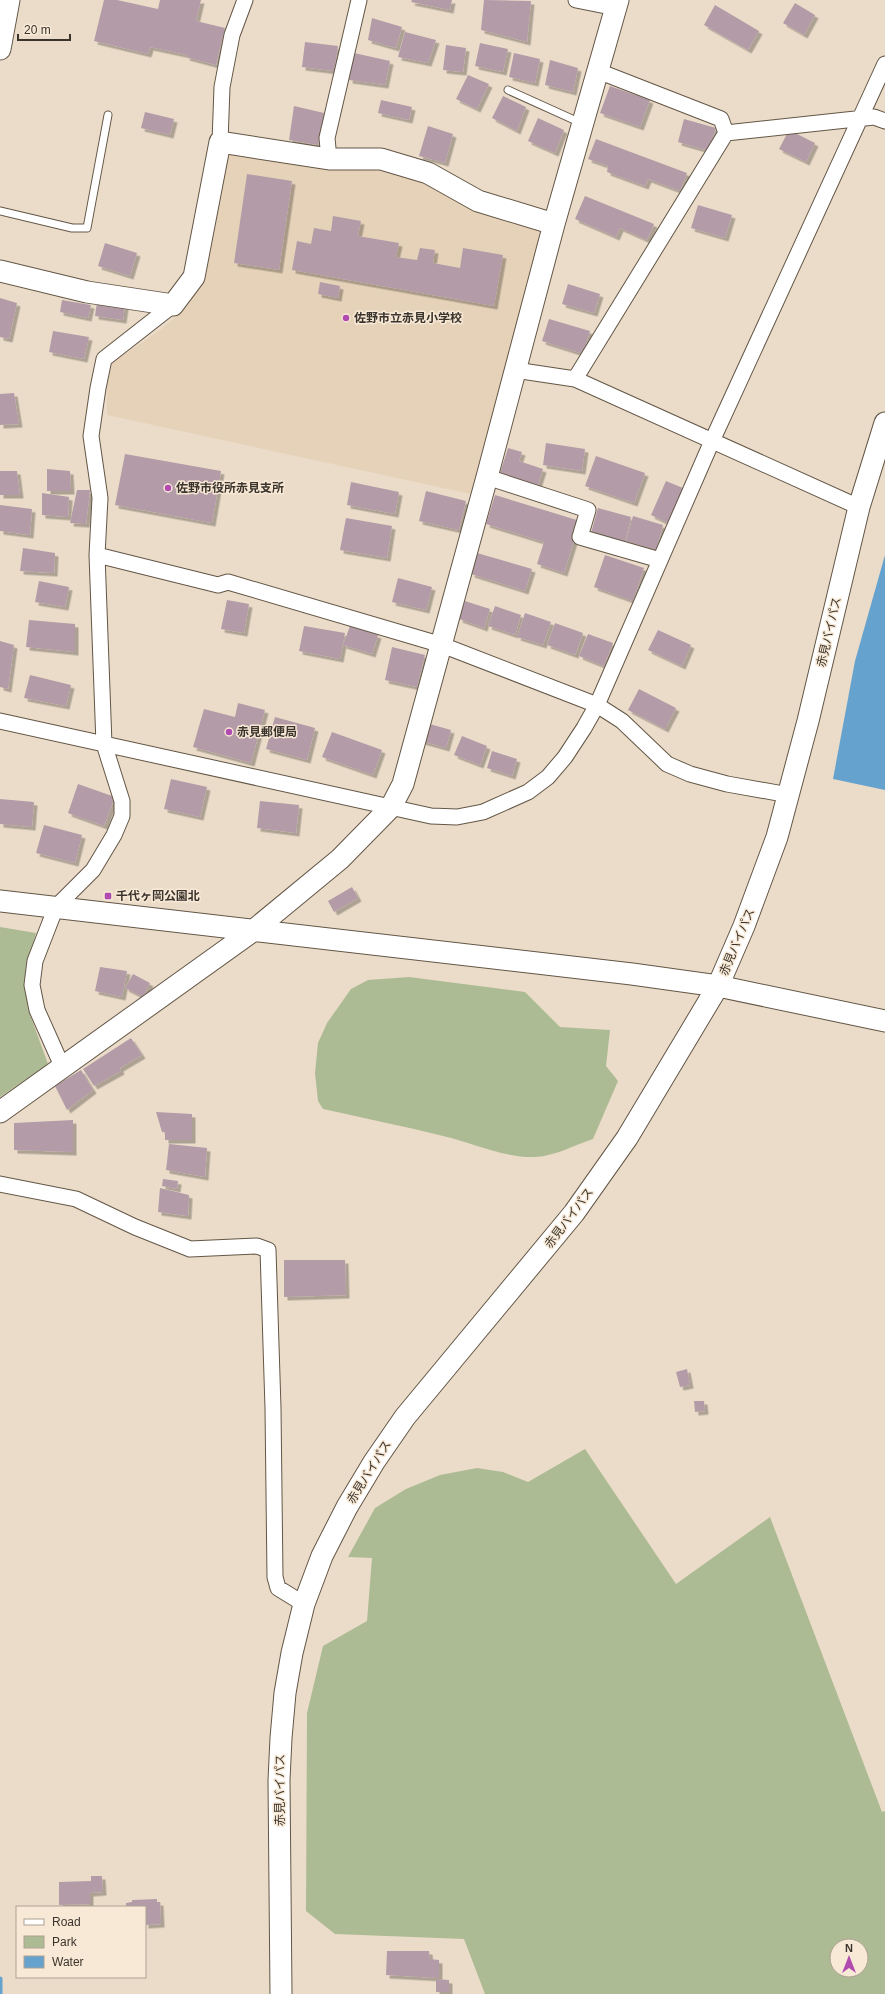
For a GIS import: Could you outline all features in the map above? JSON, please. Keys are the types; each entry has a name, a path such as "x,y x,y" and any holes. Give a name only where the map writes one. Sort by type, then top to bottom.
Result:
{"street":[{"path":"0,49 9,0"},
{"path":"62,1066 37,1010 32,985 35,961 56,907 93,870 114,836 122,816 122,801 104,744 97,555 100,498 91,436 104,358 173,305 194,277 220,142 222,87 232,35 245,0"},
{"path":"329,159 327,138 359,0"},
{"path":"0,1112 62,1066 254,930 340,859 391,808 403,784 442,645 554,224 617,4 576,0"},
{"path":"0,720 431,816 457,817 483,812 528,792 548,777 565,757 597,705 712,441 885,64"},
{"path":"598,71 721,119 726,133"},
{"path":"726,133 859,120 874,117 885,121"},
{"path":"575,379 726,133"},
{"path":"220,142 329,159 381,159 428,173 478,201 554,224"},
{"path":"0,271 87,292 173,305"},
{"path":"515,370 575,379 859,507"},
{"name":"赤見バイパス","path":"281,1994 279,1780 281,1738 292,1653 304,1604 322,1556 347,1507 374,1462 405,1417 574,1213 626,1138 718,986 762,880 789,795 859,507 885,423"},
{"path":"487,478 588,510 580,537 660,560"},
{"path":"97,555 218,585 228,582 442,645 597,705 622,721 667,764 690,774 727,784 789,795"},
{"path":"0,901 718,986 885,1021"},
{"path":"0,1184 76,1199 135,1227 190,1249 257,1246 268,1250 273,1408 274,1577 278,1588 304,1604"}],"lane":[{"path":"508,90 583,124"},
{"path":"0,211 72,228 87,228 108,115"}],"shaded area":[{"name":"佐野市立赤見小学校","path":"226,151 380,163 542,228 471,494 107,415 107,385 112,363 160,330 187,307 200,284"}],"green space":[{"path":"0,927 36,933 25,974 28,1009 48,1064 0,1097"},
{"path":"409,977 525,992 560,1027 610,1030 606,1066 618,1081 593,1139 550,1155 523,1157 500,1153 428,1132 323,1109 318,1101 315,1073 318,1043 327,1023 351,989 368,980"},
{"path":"585,1449 676,1584 770,1517 882,1812 885,1811 885,1994 485,1994 464,1939 335,1934 306,1911 307,1713 323,1646 367,1621 372,1558 348,1557 375,1508 406,1489 440,1475 477,1468 503,1472 528,1482"}],"water":[{"path":"885,555 885,790 833,779 855,661"}],"building":[{"path":"104,0 117,0 158,9 160,0 201,0 196,21 225,28 216,65 186,57 187,55 150,47 148,54 94,41"},
{"path":"412,0 452,0 450,10 411,2"},
{"path":"484,0 531,1 527,42 481,30"},
{"path":"795,3 815,15 804,35 783,23"},
{"path":"715,5 759,31 748,50 704,25"},
{"path":"372,18 402,27 396,48 368,40"},
{"path":"405,32 436,40 428,63 398,57"},
{"path":"305,42 338,46 334,71 302,67"},
{"path":"480,43 508,49 503,72 475,66"},
{"path":"446,45 466,48 463,72 443,70"},
{"path":"354,53 390,61 385,85 349,80"},
{"path":"514,53 540,59 535,83 509,77"},
{"path":"550,60 578,68 573,92 545,85"},
{"path":"468,75 489,84 477,109 456,99"},
{"path":"610,86 650,100 640,127 600,113"},
{"path":"503,96 526,107 517,131 492,118"},
{"path":"381,100 412,107 409,120 378,113"},
{"path":"294,106 324,113 318,145 289,140"},
{"path":"145,112 174,119 170,135 141,128"},
{"path":"538,118 564,130 555,153 528,141"},
{"path":"684,119 716,128 709,151 678,142"},
{"path":"428,126 453,134 445,163 419,156"},
{"path":"789,130 815,143 806,162 779,149"},
{"path":"596,139 687,173 680,191 648,179 645,186 607,172 608,166 588,159"},
{"path":"247,174 292,181 279,270 234,263"},
{"path":"585,196 654,224 647,240 620,228 616,237 575,219"},
{"path":"698,205 732,215 725,238 691,228"},
{"path":"333,216 361,221 358,236 399,243 396,257 417,260 420,248 435,250 433,263 460,268 463,248 503,255 494,306 292,270 297,241 311,244 314,228 331,231"},
{"path":"105,243 137,253 130,276 98,266"},
{"path":"320,282 340,286 338,298 318,294"},
{"path":"568,284 600,294 594,313 562,304"},
{"path":"0,298 17,303 9,339 0,337"},
{"path":"62,300 91,305 88,318 60,312"},
{"path":"97,302 125,306 123,320 95,316"},
{"path":"549,319 590,331 583,354 542,341"},
{"path":"53,331 89,337 84,359 49,352"},
{"path":"14,393 19,424 0,425 0,394"},
{"path":"546,443 585,449 582,471 543,465"},
{"path":"508,448 522,452 519,461 543,469 538,485 500,473"},
{"name":"佐野市役所赤見支所","path":"125,454 221,471 212,523 115,505"},
{"path":"596,456 645,473 634,503 585,486"},
{"path":"47,469 70,471 71,491 47,491"},
{"path":"0,471 17,471 20,495 0,495"},
{"path":"666,481 683,488 668,523 651,515"},
{"path":"351,482 399,492 395,514 347,505"},
{"path":"77,490 90,490 86,524 70,523"},
{"path":"426,491 466,501 459,530 419,521"},
{"path":"42,493 69,497 68,517 42,515"},
{"path":"495,495 580,521 564,573 537,564 544,542 486,524"},
{"path":"0,505 32,509 30,535 0,531"},
{"path":"598,508 631,517 625,542 591,533"},
{"path":"633,516 663,525 656,550 626,541"},
{"path":"346,518 392,526 387,558 340,550"},
{"path":"23,548 55,553 54,573 20,571"},
{"path":"477,553 532,569 525,591 471,574"},
{"path":"605,555 644,568 633,601 594,587"},
{"path":"398,578 432,587 426,610 392,602"},
{"path":"39,581 69,587 65,607 35,602"},
{"path":"227,600 249,604 244,633 221,629"},
{"path":"465,601 490,609 484,628 459,619"},
{"path":"495,606 521,615 515,635 488,626"},
{"path":"525,613 551,622 543,645 517,637"},
{"path":"29,620 75,624 75,652 26,647"},
{"path":"555,623 583,633 575,655 547,645"},
{"path":"304,626 345,633 340,659 299,651"},
{"path":"350,626 378,635 372,654 343,645"},
{"path":"658,630 691,645 682,666 648,650"},
{"path":"588,634 613,643 604,666 579,656"},
{"path":"0,641 14,645 8,689 0,687"},
{"path":"392,647 425,655 417,687 385,680"},
{"path":"30,675 71,685 66,706 24,698"},
{"path":"639,689 676,708 665,729 628,710"},
{"name":"赤見郵便局","path":"238,703 265,710 251,763 193,747 204,709 235,717"},
{"path":"275,717 315,728 307,760 266,749"},
{"path":"426,723 451,730 446,748 421,741"},
{"path":"332,732 382,750 373,775 322,757"},
{"path":"462,736 487,746 480,765 454,755"},
{"path":"492,751 517,759 512,776 487,768"},
{"path":"171,779 207,787 200,817 164,809"},
{"path":"78,784 115,797 104,826 68,813"},
{"path":"0,799 34,802 32,827 0,824"},
{"path":"260,801 299,805 296,833 257,828"},
{"path":"44,825 82,835 75,863 36,853"},
{"path":"352,887 358,898 334,912 328,901"},
{"path":"100,967 127,971 122,997 95,991"},
{"path":"133,974 150,983 143,997 125,988"},
{"path":"131,1038 142,1055 120,1068 121,1071 94,1086 83,1069"},
{"path":"81,1070 93,1090 67,1110 55,1086"},
{"path":"156,1112 192,1114 192,1140 165,1140 165,1132 162,1132"},
{"path":"73,1120 73,1152 14,1150 14,1123"},
{"path":"169,1144 207,1148 205,1177 166,1170"},
{"path":"163,1179 178,1181 177,1189 162,1186"},
{"path":"160,1188 189,1195 188,1216 158,1212"},
{"path":"284,1260 345,1260 346,1295 284,1297"},
{"path":"687,1369 690,1385 680,1387 676,1372"},
{"path":"694,1401 704,1401 705,1411 695,1412"},
{"path":"91,1876 102,1876 103,1892 90,1893 90,1904 59,1905 59,1882 91,1881"},
{"path":"157,1899 157,1902 160,1902 161,1924 146,1925 146,1906 126,1906 126,1903 132,1902 132,1900"},
{"path":"387,1951 429,1951 430,1959 439,1960 439,1978 386,1975"},
{"path":"436,1979 449,1980 449,1992 436,1992"}],"waterway":[{"path":"0,1979 0,1994"}],"place":[{"name":"佐野市立赤見小学校","path":"346,318"},
{"name":"佐野市役所赤見支所","path":"168,488"},
{"name":"赤見郵便局","path":"229,732"},
{"name":"千代ヶ岡公園北","path":"108,896"}]}
